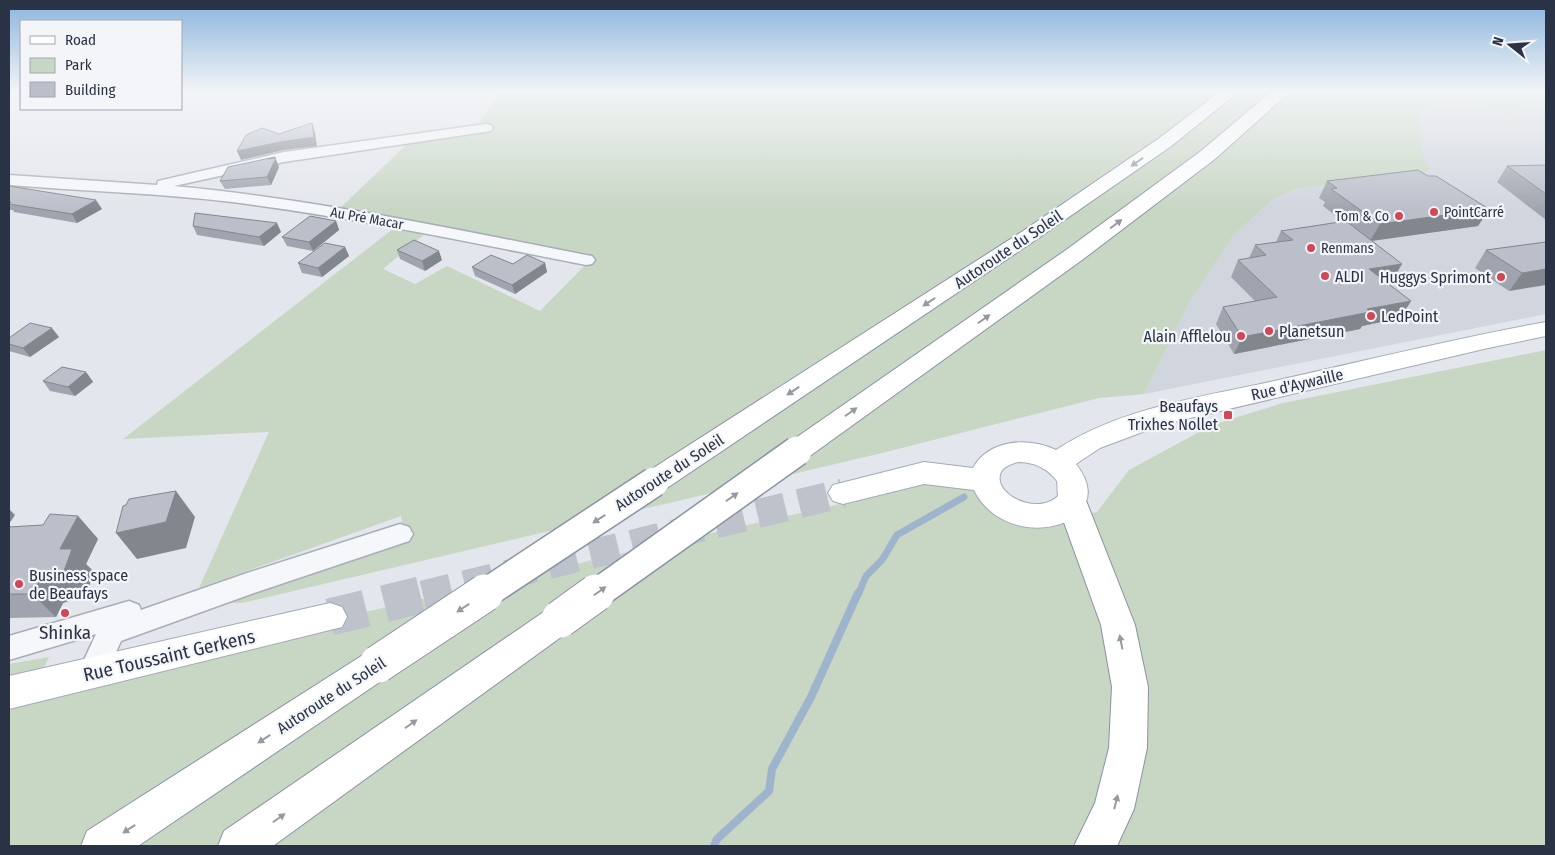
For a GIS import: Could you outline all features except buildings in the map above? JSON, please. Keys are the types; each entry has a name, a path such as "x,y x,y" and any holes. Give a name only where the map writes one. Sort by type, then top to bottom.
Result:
{"main road":[{"name":"Autoroute du Soleil","path":"102,846 1030,235 1180,131"},
{"path":"239,846 1074,255 1208,156 1237,131"},
{"name":"Rue d'Aywaille","path":"1058,463 1090,441 1155,417 1478,342 1546,329"},
{"path":"1030,452 1058,463 1073,482 1075,493 1072,502 1062,512 1048,517 1031,517 1014,512 999,504 989,492 984,480 986,470 992,461 1009,453 1030,452"},
{"path":"843,493 924,473 984,480"},
{"path":"1072,502 1118,625 1130,687 1128,748 1114,809 1095,846"},
{"name":"Rue Toussaint Gerkens","path":"9,693 330,617"}],"street":[{"name":"Au Pré Macar","path":"146,188 284,157 466,131"},
{"name":"Au Pré Macar","path":"9,180 146,188 260,200 338,212 586,260"},
{"path":"93,673 111,633 400,534"},
{"path":"9,648 178,599 218,596"}],"shaded area":[{"path":"1421,131 1546,131 1546,314 1144,394 1190,301 1233,236 1272,200 1296,189 1429,171 1421,148"}],"green space":[{"path":"473,131 1421,131 1421,148 1430,171 1296,189 1272,200 1233,236 1190,301 1144,394 1099,398 882,453 242,603 213,602 404,539 401,516 199,588 269,432 123,439 398,225 428,231 383,269 415,284 447,266 540,311 592,258 341,207 409,142 472,133"},
{"path":"1546,350 1546,846 9,846 9,703 213,657 317,623 928,484 968,486 982,499 1057,520 1097,512 1129,470 1212,425 1283,403"},
{"path":"49,657 44,668 9,677 9,664"}],"waterway":[{"path":"858,595 866,576 882,560 897,535 964,497"},
{"path":"714,846 717,839 769,791 772,769 811,697 858,593"}],"tunnel":[{"path":"423,595 843,493"},
{"path":"330,617 428,593"}],"place":[{"name":"PointCarré","path":"1434,212"},
{"name":"Tom & Co","path":"1399,216"},
{"name":"Renmans","path":"1311,248"},
{"name":"ALDI","path":"1325,276"},
{"name":"Huggys Sprimont","path":"1501,277"},
{"name":"LedPoint","path":"1371,316"},
{"name":"Planetsun","path":"1269,331"},
{"name":"Alain Afflelou","path":"1241,336"},
{"name":"Beaufays Trixhes Nollet","path":"1228,415"},
{"name":"Business space de Beaufays","path":"19,584"},
{"name":"Shinka","path":"65,613"}]}
